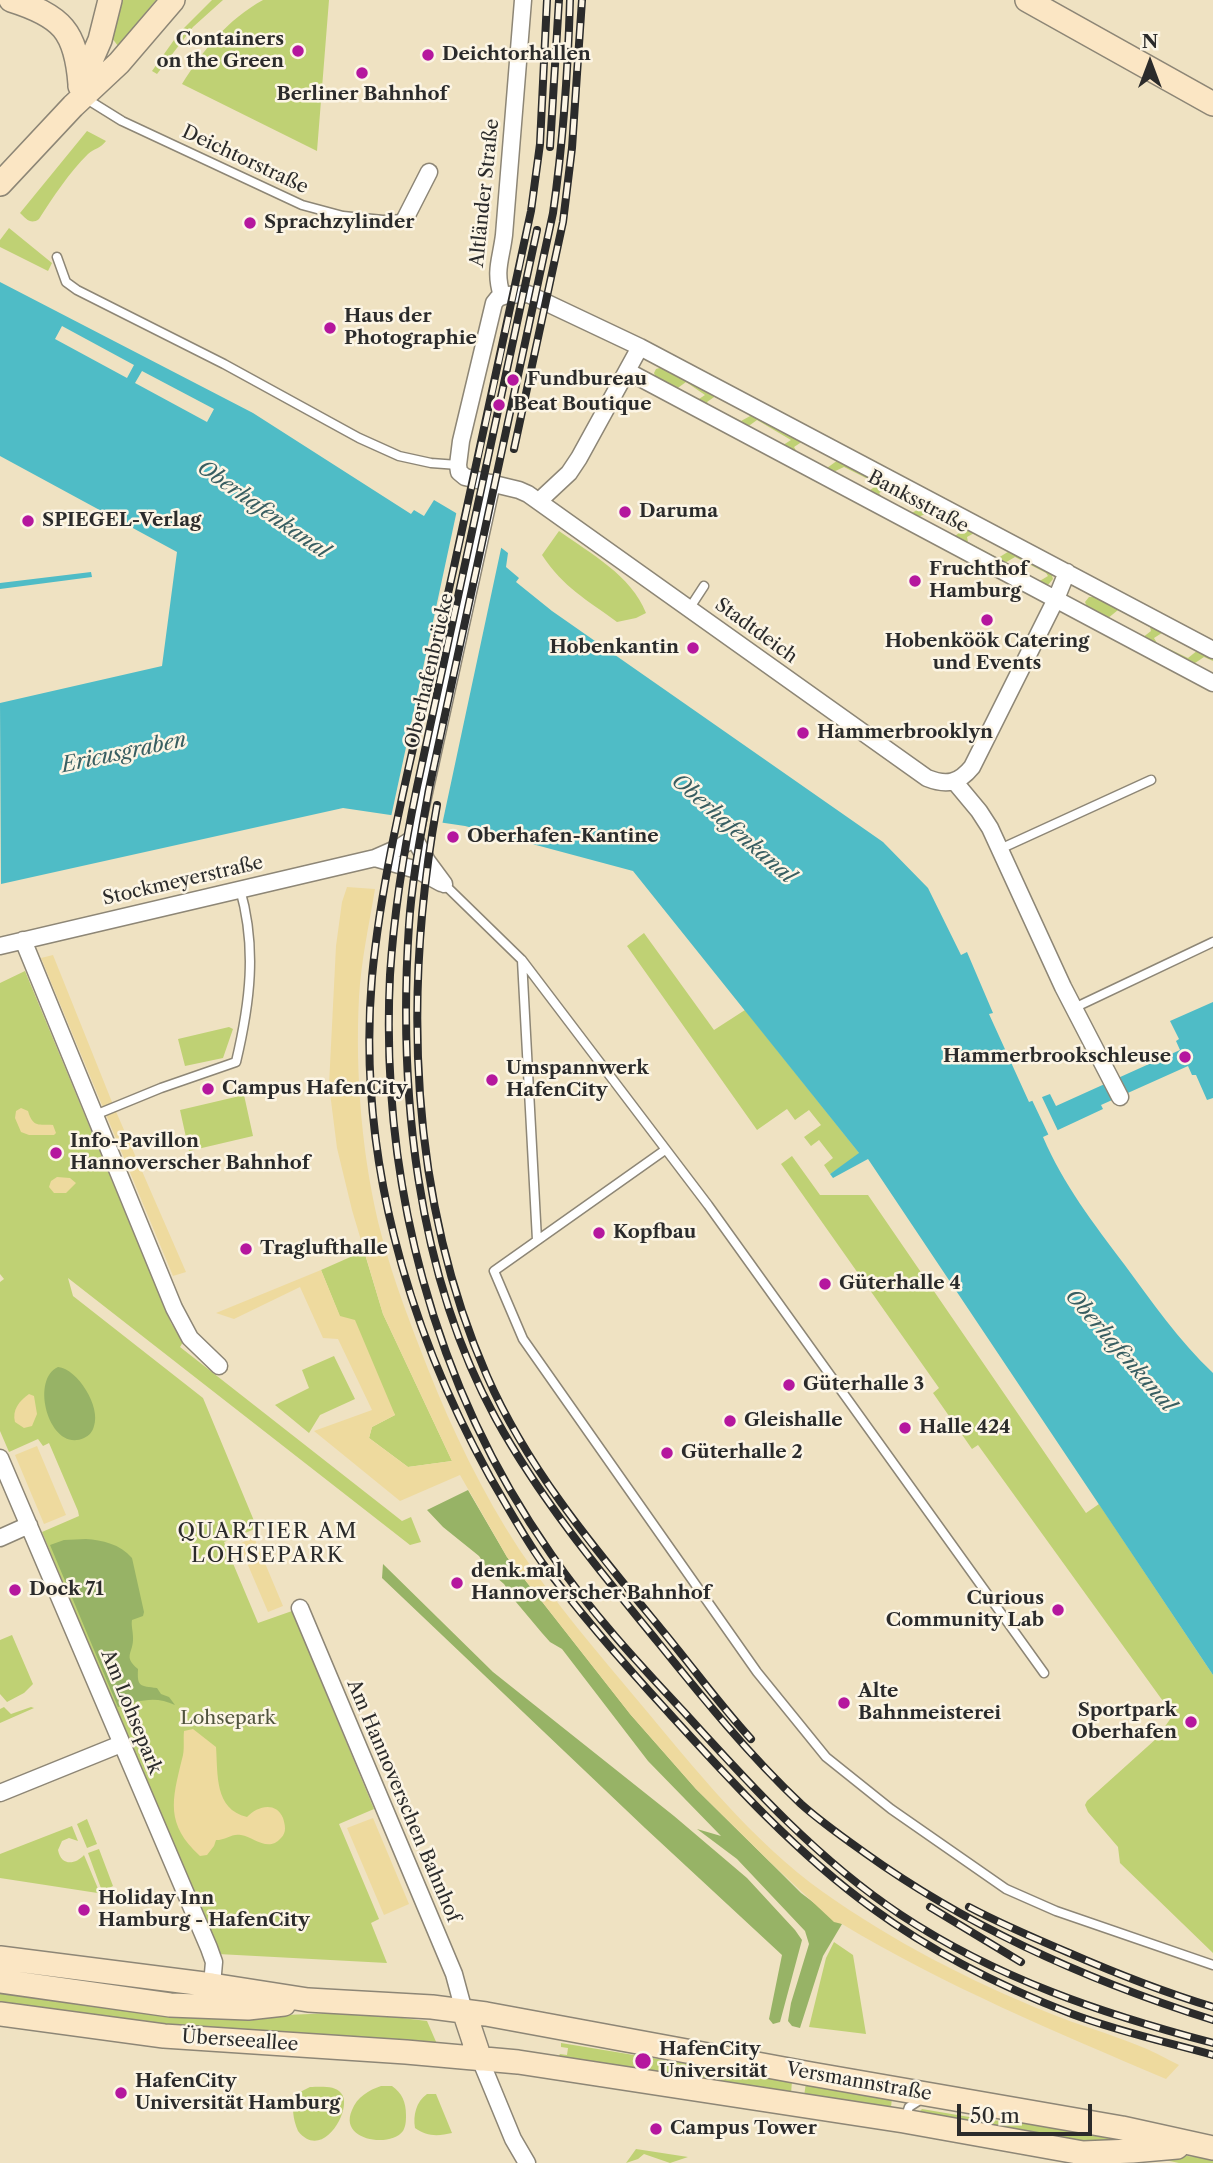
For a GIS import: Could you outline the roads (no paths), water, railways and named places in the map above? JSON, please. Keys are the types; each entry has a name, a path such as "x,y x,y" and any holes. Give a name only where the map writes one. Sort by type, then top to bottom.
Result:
{"main road":[{"path":"11,0 42,11 68,32 79,63 78,96"},
{"path":"78,96 100,40 110,0"},
{"path":"0,184 78,96 118,63 173,0"},
{"path":"1031,1 1213,104"},
{"name":"Überseeallee","path":"0,1958 308,2000 464,2011"},
{"name":"Überseeallee","path":"0,1981 170,2005 216,2008 248,2008 308,2000"},
{"path":"464,2011 480,2059"},
{"name":"Versmannstraße","path":"464,2011 1122,2128 1213,2149"},
{"name":"Überseeallee","path":"0,2014 164,2036 480,2059"},
{"name":"Versmannstraße","path":"480,2059 529,2064 904,2121 1083,2153 1165,2147 1213,2149"}],"street":[{"name":"Altländer Straße","path":"502,296 497,270 504,235 523,0"},
{"path":"405,219 429,172"},
{"name":"Banksstraße","path":"502,296 528,294 640,347 1213,650"},
{"path":"492,483 462,471 461,441 492,308 502,296"},
{"path":"539,501 569,473 579,458 640,347"},
{"name":"Banksstraße","path":"627,371 1213,683"},
{"name":"Stadtdeich","path":"492,483 520,490 539,501 927,778 944,783 954,781"},
{"name":"Oberhafenbrücke","path":"414,838 492,483"},
{"path":"1067,572 972,767 964,777 954,781 990,828 1063,987 1120,1097"},
{"path":"414,838 426,861 444,884"},
{"name":"Stockmeyerstraße","path":"0,946 375,858 414,838"},
{"name":"Stockmeyerstraße","path":"375,858 417,870 444,884"},
{"path":"23,940 183,1327 190,1338 219,1366"},
{"name":"Am Lohsepark","path":"0,1458 209,1948 214,1962 212,1985"},
{"path":"0,1538 29,1525"},
{"name":"Am Hannoverschen Bahnhof","path":"300,1608 454,1974 464,2011"},
{"path":"0,1793 121,1744"},
{"path":"480,2059 513,2139 527,2163"},
{"path":"513,2139 518,2163"}],"lane":[{"name":"Deichtorstraße","path":"78,96 122,121 302,205 343,216 405,219"},
{"path":"57,257 66,282 76,289 224,364 359,438 399,456 462,471"},
{"path":"689,609 704,586"},
{"path":"1000,849 1151,780"},
{"path":"444,884 522,960 708,1205 1044,1673"},
{"path":"95,1115 236,1062 248,1011 251,968 247,912 240,889"},
{"path":"1074,1008 1213,942"},
{"path":"522,960 537,1240"},
{"path":"665,1150 494,1271 523,1339 757,1672 826,1756 891,1809 1006,1889 1056,1911 1213,1965"},
{"path":"904,2121 906,2112 923,2097 946,2097"},
{"name":"Versmannstraße","path":"1083,2153 1106,2162"}],"water":[{"path":"0,282 253,413 411,514 414,510 424,516 434,500 456,513 508,553 506,567 519,578 516,582 552,611 883,842 928,888 961,955 967,952 993,1013 989,1014 1029,1102 1050,1094 1056,1106 1180,1050 1176,1041 1179,1039 1170,1021 1213,1002 1213,1098 1207,1100 1196,1075 1192,1075 1188,1066 1101,1105 1103,1109 1043,1137 1060,1171 1090,1219 1166,1321 1213,1373 1213,1675 868,1159 833,1178 830,1174 859,1153 633,871 465,826 343,808 1,884 0,703 162,666 177,552 0,456"},
{"path":"91,572 92,577 0,589 0,583"}],"railway":[{"path":"547,0 540,144 531,211 397,820 382,898 372,977 369,1042 372,1108 394,1236 412,1298 460,1419 490,1477 543,1564 635,1676 790,1840 872,1908 968,1967 1089,2020 1213,2055"},
{"path":"550,147 559,0"},
{"path":"570,0 560,160 553,213 429,789 410,908 406,987 411,1115 418,1179 430,1242 447,1303 469,1363 496,1419 551,1506 709,1704 801,1804 841,1836 905,1880 989,1929 1076,1970 1213,2020"},
{"path":"514,449 563,222 572,148 582,0"},
{"path":"537,230 412,810 400,881 390,975 389,1052 394,1128 405,1204 422,1278 446,1351 475,1421 510,1489 566,1575 649,1674 760,1794 813,1846 901,1915 1012,1976 1131,2020 1213,2043"},
{"path":"437,805 426,876 420,949 417,1022 420,1095 428,1167 442,1238 461,1308 487,1376 522,1444 543,1477 612,1569 751,1739"},
{"path":"930,1907 1021,1962"},
{"path":"969,1907 1103,1967 1157,1989 1213,2007"}],"place":[{"name":"Containers on the Green","path":"298,51"},
{"name":"Deichtorhallen","path":"428,55"},
{"name":"Berliner Bahnhof","path":"362,73"},
{"name":"Sprachzylinder","path":"250,223"},
{"name":"Haus der Photographie","path":"330,328"},
{"name":"Fundbureau","path":"513,380"},
{"name":"Beat Boutique","path":"499,405"},
{"name":"Daruma","path":"625,512"},
{"name":"SPIEGEL-Verlag","path":"28,521"},
{"name":"Fruchthof Hamburg","path":"915,581"},
{"name":"Hobenköök Catering und Events","path":"987,620"},
{"name":"Hobenkantin","path":"693,648"},
{"name":"Hammerbrooklyn","path":"803,733"},
{"name":"Oberhafen-Kantine","path":"453,837"},
{"name":"Hammerbrookschleuse","path":"1185,1057"},
{"name":"Umspannwerk HafenCity","path":"492,1080"},
{"name":"Campus HafenCity","path":"208,1089"},
{"name":"Info-Pavillon Hannoverscher Bahnhof","path":"56,1153"},
{"name":"Kopfbau","path":"599,1233"},
{"name":"Traglufthalle","path":"246,1249"},
{"name":"Güterhalle 4","path":"825,1284"},
{"name":"Güterhalle 3","path":"789,1385"},
{"name":"Gleishalle","path":"730,1421"},
{"name":"Halle 424","path":"905,1428"},
{"name":"Güterhalle 2","path":"667,1453"},
{"name":"denk.mal Hannoverscher Bahnhof","path":"457,1583"},
{"name":"Dock 71","path":"15,1590"},
{"name":"Curious Community Lab","path":"1058,1610"},
{"name":"Alte Bahnmeisterei","path":"844,1703"},
{"name":"Sportpark Oberhafen","path":"1191,1722"},
{"name":"Holiday Inn Hamburg - HafenCity","path":"84,1910"},
{"name":"HafenCity Universität","path":"643,2061"},
{"name":"HafenCity Universität Hamburg","path":"121,2093"},
{"name":"Campus Tower","path":"656,2129"}],"district":[{"name":"QUARTIER AM LOHSEPARK","path":"268,1544"}],"water label":[{"name":"Oberhafenkanal","path":"263,510"},
{"name":"Ericusgraben","path":"124,753"},
{"name":"Oberhafenkanal","path":"733,829"},
{"name":"Oberhafenkanal","path":"1120,1351"}],"park label":[{"name":"Lohsepark","path":"228,1719"}]}
